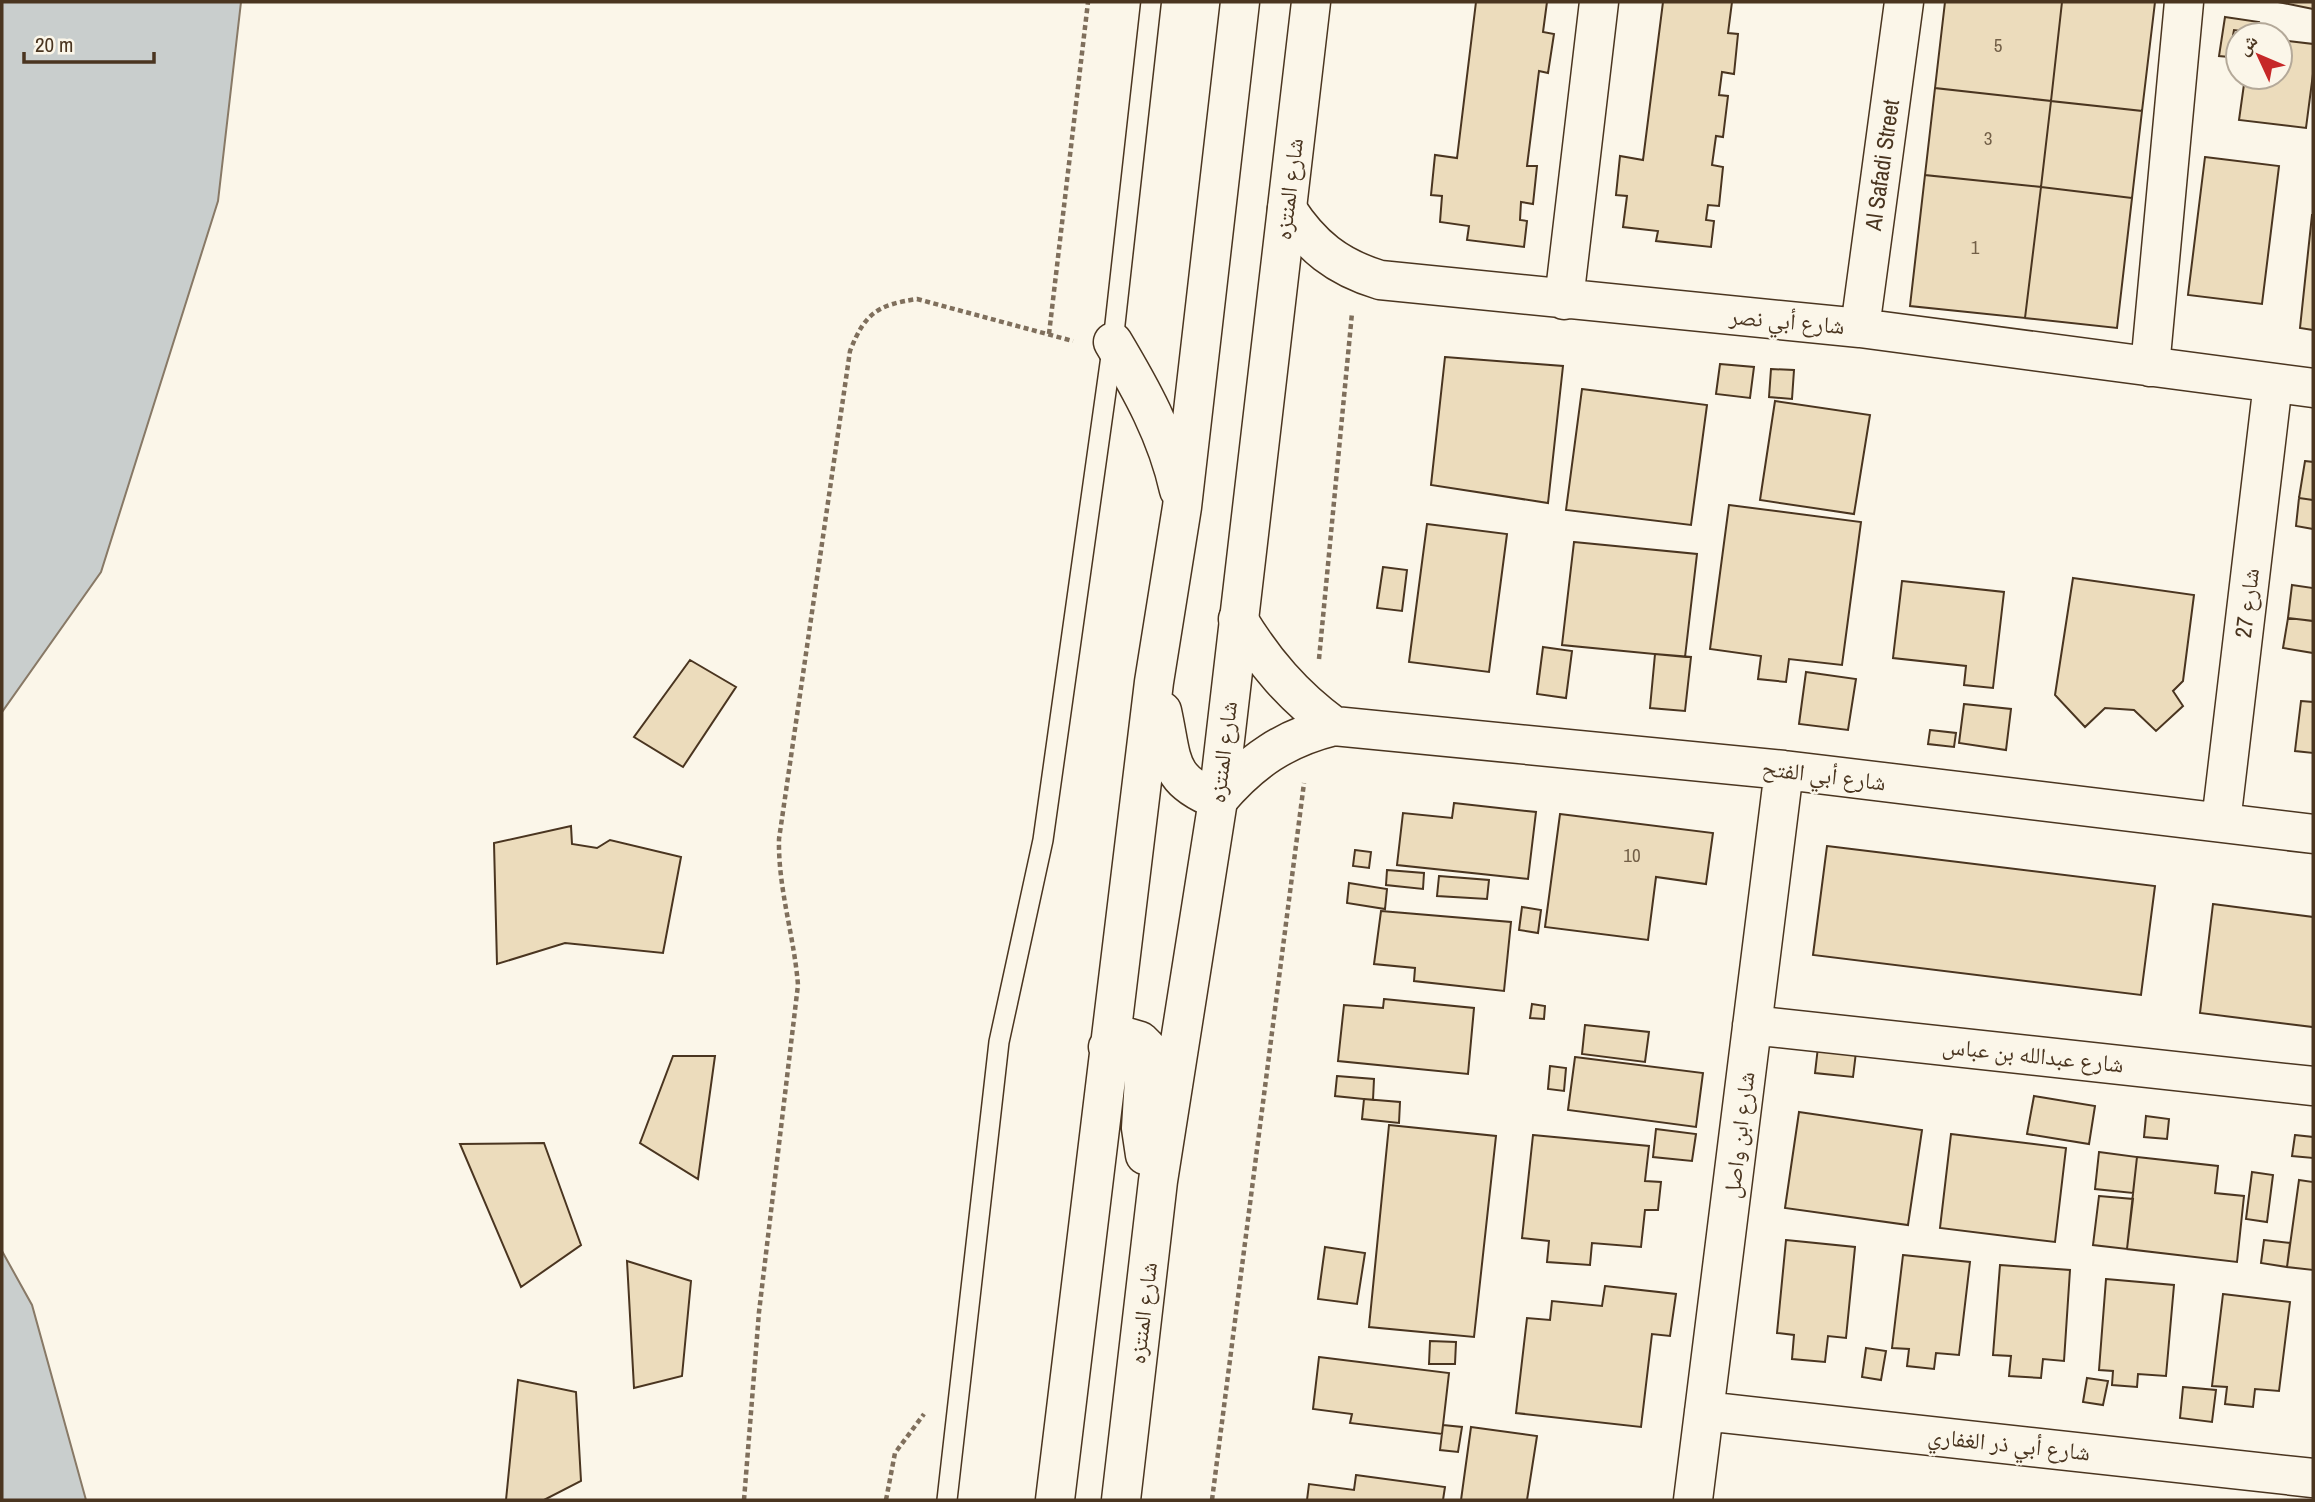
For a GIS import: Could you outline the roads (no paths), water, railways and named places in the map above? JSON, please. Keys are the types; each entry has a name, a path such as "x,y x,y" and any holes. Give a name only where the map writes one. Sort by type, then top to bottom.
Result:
{"street":[{"path":"1055,1500 1154,682 1182,507 1240,2"},
{"name":"شارع المنتزه","path":"1121,1500 1158,1181 1218,800 1311,2"},
{"path":"1564,300 1599,2"},
{"name":"Al Safadi Street","path":"1860,328 1904,2"},
{"path":"2150,367 2184,2"},
{"name":"شارع أبي نصر","path":"1287,209 1303,234 1325,256 1356,273 1411,286 1860,328 2313,388"},
{"path":"1113,342 1143,392 1160,429 1174,468 1182,507"},
{"name":"شارع 27","path":"2221,822 2273,383"},
{"path":"1154,682 1175,771 1189,787 1218,800 1259,758 1319,723 1273,671 1238,619"},
{"name":"شارع أبي الفتح","path":"1319,723 1784,770 2313,834"},
{"name":"شارع ابن واصل","path":"1693,1500 1784,770"},
{"name":"شارع عبدالله بن عباس","path":"1752,1025 2313,1086"},
{"path":"1108,1046 1123,1037 1140,1041 1146,1047 1142,1147 1158,1181"},
{"name":"شارع أبي ذر الغفاري","path":"1704,1411 2313,1478"}],"lane":[{"path":"947,1500 999,1042 1043,840 1113,342 1151,2"}]}
